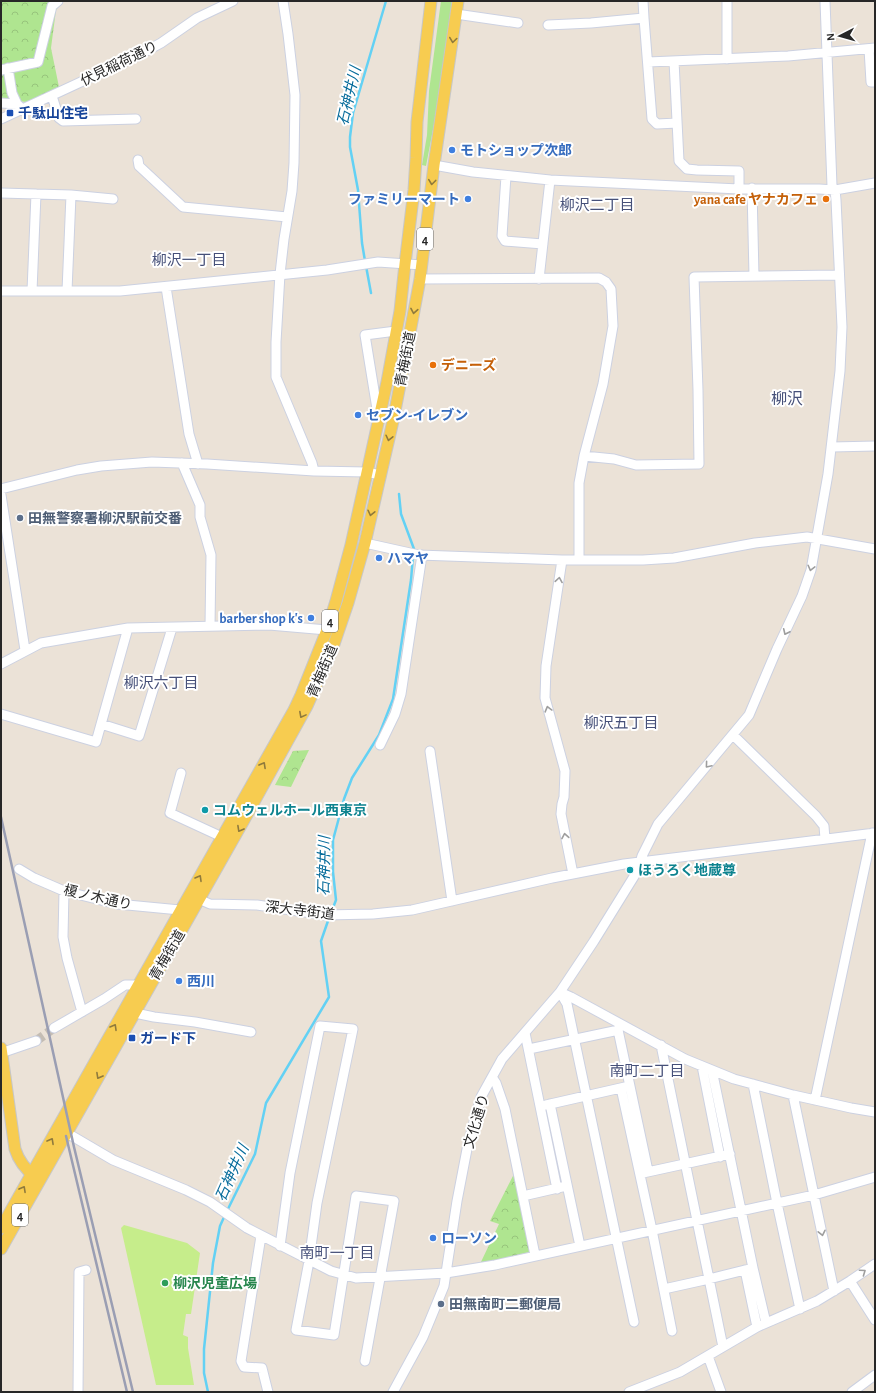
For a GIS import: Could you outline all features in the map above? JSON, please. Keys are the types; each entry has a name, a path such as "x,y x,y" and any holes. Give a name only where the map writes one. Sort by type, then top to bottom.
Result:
{"main road":[{"name":"青梅街道","path":"1,1249 35,1178 138,985 302,695 327,630 351,546 379,419 396,331 414,182 417,122 431,1"},
{"name":"青梅街道","path":"1,1228 67,1133 288,742 318,683 332,650 348,603 364,543 393,421 420,280 434,165 458,1"},
{"path":"1,1048 15,1149 18,1159 35,1178"}],"street":[{"path":"20,107 12,93 4,69 38,62 52,6 58,1"},
{"name":"伏見稲荷通り","path":"1,119 20,107 52,96 139,55 197,18 233,1"},
{"path":"283,1 294,95 294,163 292,190 280,274 276,342 276,377 312,462 314,471"},
{"path":"643,1 652,119 657,124 677,123"},
{"path":"727,1 727,59"},
{"name":"文化通り","path":"393,1392 423,1337 444,1286 468,1144 480,1097 502,1059 560,992 623,894 641,862 642,856 658,824 749,715 777,649 802,596 811,570 832,447 842,347 835,190 832,186 825,1"},
{"path":"456,14 518,24"},
{"path":"548,25 644,18"},
{"path":"648,62 727,59 872,49 871,82 875,82"},
{"path":"674,61 679,161 687,169 739,171 739,188"},
{"path":"52,96 59,118 63,121 136,119"},
{"path":"1,103 20,107"},
{"path":"138,160 139,166 183,207 287,218"},
{"path":"434,165 473,172 550,180 739,188 835,190 875,183"},
{"path":"506,176 502,236 505,241 543,244"},
{"path":"539,279 550,180"},
{"path":"752,188 754,276"},
{"path":"1,193 71,195 113,199"},
{"path":"32,291 36,194"},
{"path":"67,291 71,195"},
{"path":"1,291 120,291 327,270 378,262 422,265"},
{"path":"584,456 614,459 636,465 699,464 694,277 839,275"},
{"path":"420,280 599,278 606,282 611,289 613,326 603,384 584,456 579,483 580,560"},
{"path":"166,287 189,434 198,464"},
{"path":"379,419 365,336 396,331"},
{"path":"832,447 875,446"},
{"path":"1,489 77,470 101,466 152,462 314,471 367,472 380,475"},
{"path":"182,463 200,505 200,517 211,555 210,626"},
{"path":"1,495 25,650"},
{"path":"364,543 420,555 562,560 643,560 674,558 755,542 807,537 875,549"},
{"path":"380,745 395,714 401,694 420,555"},
{"path":"562,560 546,666 545,698 565,771 564,797 561,814 573,874 624,864 874,833 814,1100"},
{"path":"1,664 25,650 41,643 128,628 270,625 327,630"},
{"path":"1,714 96,742 128,628"},
{"path":"101,724 139,736 172,628"},
{"path":"733,736 816,816 824,826 825,839"},
{"path":"430,751 452,901"},
{"path":"181,773 170,813 222,837"},
{"name":"榎ノ木通り","path":"19,869 34,878 64,890 117,904 133,907 180,910"},
{"name":"深大寺街道","path":"189,895 210,904 257,905 330,916 412,910 573,874"},
{"path":"64,890 63,937 82,1012"},
{"path":"54,1028 125,985 138,985"},
{"path":"560,992 620,1027 685,1059 734,1079 814,1100 875,1112"},
{"path":"560,992 566,1004 634,1322"},
{"path":"135,1013 251,1032"},
{"path":"280,1246 290,1172 320,1026 353,1029 319,1196 296,1330 334,1335 356,1196 394,1201 365,1361"},
{"path":"529,1049 620,1027"},
{"path":"620,1027 652,1230 672,1331"},
{"path":"525,1033 557,1188"},
{"path":"1,1053 36,1042"},
{"path":"661,1046 723,1347"},
{"path":"702,1066 720,1157"},
{"path":"712,1070 742,1210 757,1327"},
{"path":"492,1077 496,1083 505,1109 535,1255"},
{"path":"753,1084 800,1309"},
{"path":"540,1106 630,1086"},
{"path":"621,1088 644,1172"},
{"path":"793,1095 834,1291"},
{"path":"550,1104 580,1246"},
{"path":"67,1133 113,1160 186,1190 210,1202 247,1228 309,1261 331,1271 356,1278 446,1273 495,1265 814,1195 875,1177"},
{"path":"644,1172 730,1154"},
{"path":"523,1196 568,1186"},
{"path":"261,1236 241,1360 244,1367 262,1368 268,1392"},
{"path":"629,1392 680,1372 766,1322 800,1309 834,1291 875,1264"},
{"path":"664,1288 749,1269"},
{"path":"749,1269 766,1322"},
{"path":"78,1392 79,1272 86,1270"},
{"path":"850,1281 875,1320"},
{"path":"708,1356 721,1392"},
{"path":"852,1392 875,1375"}],"green space":[{"path":"1,1 63,1 56,10 51,48 59,87 28,102 1,100"},
{"path":"441,1 452,1 440,93 426,166 422,165 427,135 429,91"},
{"path":"309,750 291,787 275,785 293,751"},
{"path":"515,1172 530,1252 480,1264 499,1224 490,1221"},
{"name":"柳沢児童広場","path":"124,1225 187,1243 200,1253 191,1314 186,1314 183,1335 188,1337 188,1348 194,1385 156,1385 121,1228"}],"waterway":[{"name":"石神井川","path":"365,261 362,243 358,190 350,147 350,137 353,113 386,1"},
{"name":"石神井川","path":"366,266 371,293"},
{"name":"石神井川","path":"399,494 401,514 414,551"},
{"name":"石神井川","path":"331,913 336,900 333,872 333,840 344,799 352,778 379,735 393,699 411,580 413,556"},
{"name":"石神井川","path":"227,1211 255,1154 266,1103 329,997 321,941 329,918"},
{"name":"石神井川","path":"208,1392 204,1373 204,1349 213,1263 220,1226 225,1215"}],"tunnel":[{"path":"36,1041 54,1028"}],"railway":[{"path":"1,817 74,1147 133,1392"},
{"path":"66,1136 127,1392"}],"place":[{"name":"千駄山住宅","path":"10,113"},
{"name":"モトショップ次郎","path":"452,150"},
{"name":"ファミリーマート","path":"468,199"},
{"name":"yana cafe ヤナカフェ","path":"826,199"},
{"name":"デニーズ","path":"433,365"},
{"name":"セブン-イレブン","path":"358,415"},
{"name":"田無警察署柳沢駅前交番","path":"20,518"},
{"name":"ハマヤ","path":"379,558"},
{"name":"barber shop k's","path":"311,618"},
{"name":"コムウェルホール西東京","path":"205,810"},
{"name":"ほうろく地蔵尊","path":"630,870"},
{"name":"西川","path":"179,981"},
{"name":"ガード下","path":"132,1038"},
{"name":"ローソン","path":"433,1238"},
{"name":"柳沢児童広場","path":"165,1283"},
{"name":"田無南町二郵便局","path":"441,1304"}],"district":[{"name":"柳沢二丁目","path":"597,205"},
{"name":"柳沢一丁目","path":"189,260"},
{"name":"柳沢","path":"787,398"},
{"name":"柳沢六丁目","path":"161,683"},
{"name":"柳沢五丁目","path":"621,723"},
{"name":"南町二丁目","path":"647,1071"},
{"name":"南町一丁目","path":"337,1253"}]}
